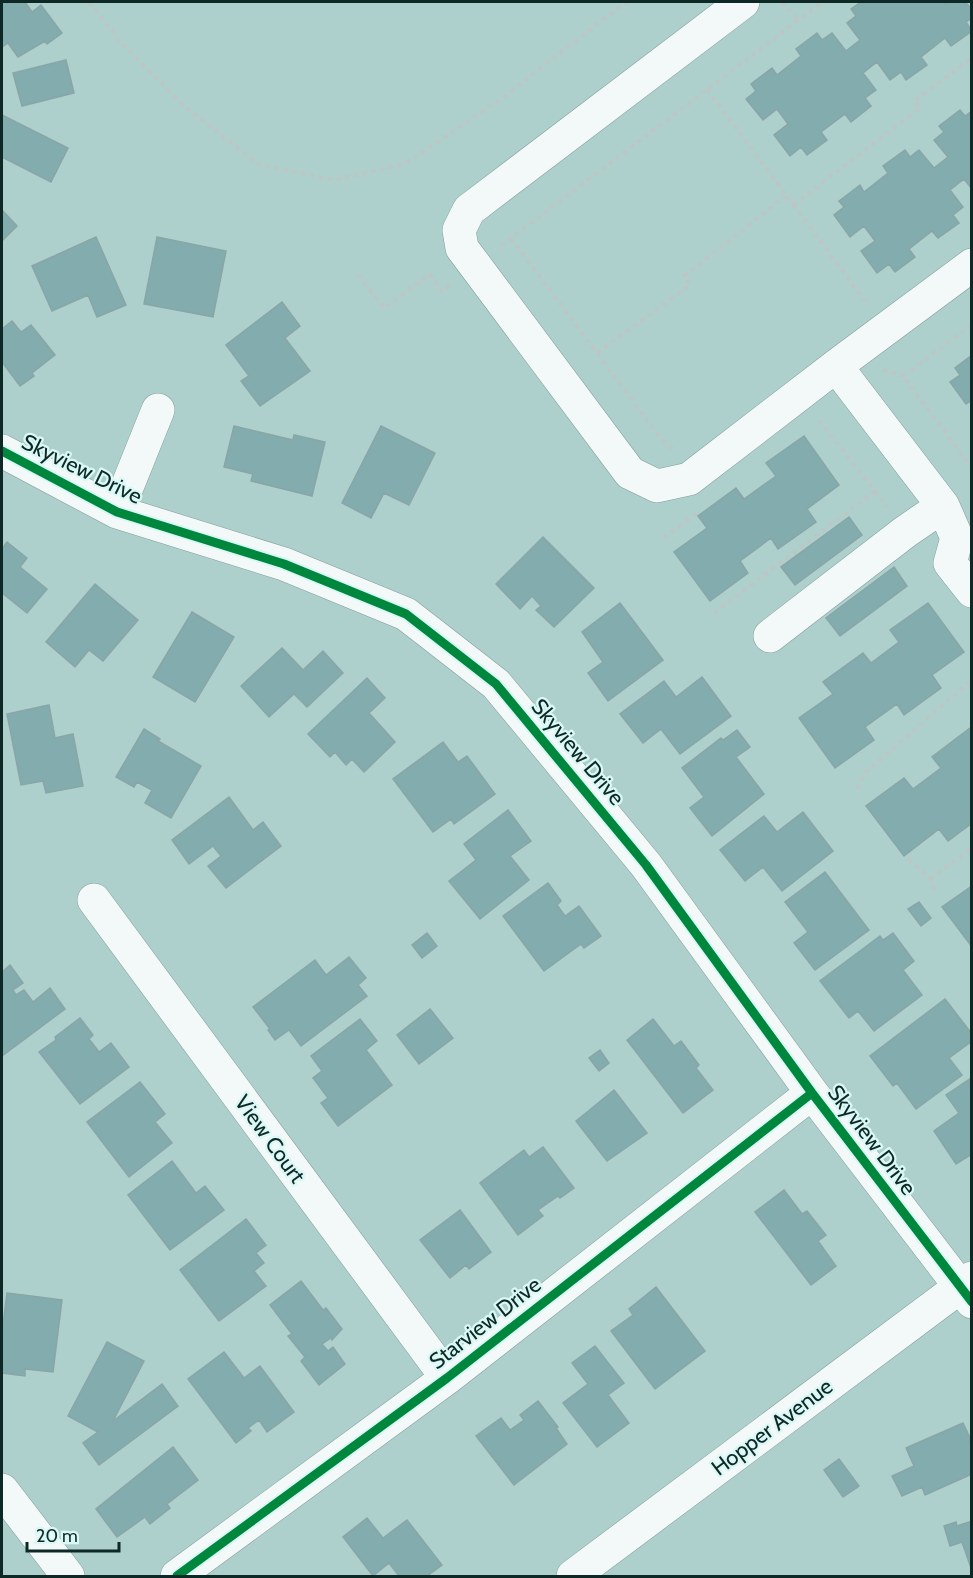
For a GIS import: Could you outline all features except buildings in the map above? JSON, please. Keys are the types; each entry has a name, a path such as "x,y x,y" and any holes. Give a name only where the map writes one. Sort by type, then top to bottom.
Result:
{"street":[{"path":"743,2 469,210 459,230 462,248 630,473 657,486 690,479 972,265"},
{"path":"836,366 944,506 964,539 950,562 972,591"},
{"path":"117,512 158,410"},
{"name":"Skyview Drive","path":"2,451 117,512 284,564 406,614 496,684 646,865 812,1093 968,1289"},
{"path":"770,636 905,531 944,506"},
{"name":"View Court","path":"94,900 447,1378"},
{"name":"Starview Drive","path":"177,1576 447,1378 812,1093"},
{"name":"Hopper Avenue","path":"573,1576 968,1289"},
{"path":"2,1490 68,1576"}],"path":[{"path":"89,2 119,40 184,106 258,164 334,180 405,164 498,101 626,2"},
{"path":"782,2 799,20"},
{"path":"497,249 822,2"},
{"path":"793,205 920,108 914,101 972,58"},
{"path":"706,89 872,310"},
{"path":"597,353 690,285 684,276 786,196"},
{"path":"511,237 661,439 678,453"},
{"path":"358,275 384,308 430,274 442,292 457,280"},
{"path":"903,376 972,325"},
{"path":"873,367 903,376 972,468"},
{"path":"714,613 875,491 817,417"},
{"path":"664,538 698,512 694,506"},
{"path":"857,789 866,772 971,682"},
{"path":"930,879 972,848"},
{"path":"909,859 930,879 936,894"}],"cycle path":[{"path":"2,451 117,512 284,564 406,614 496,684 646,865 812,1093 972,1302"},
{"path":"177,1576 447,1378 812,1093"}]}
